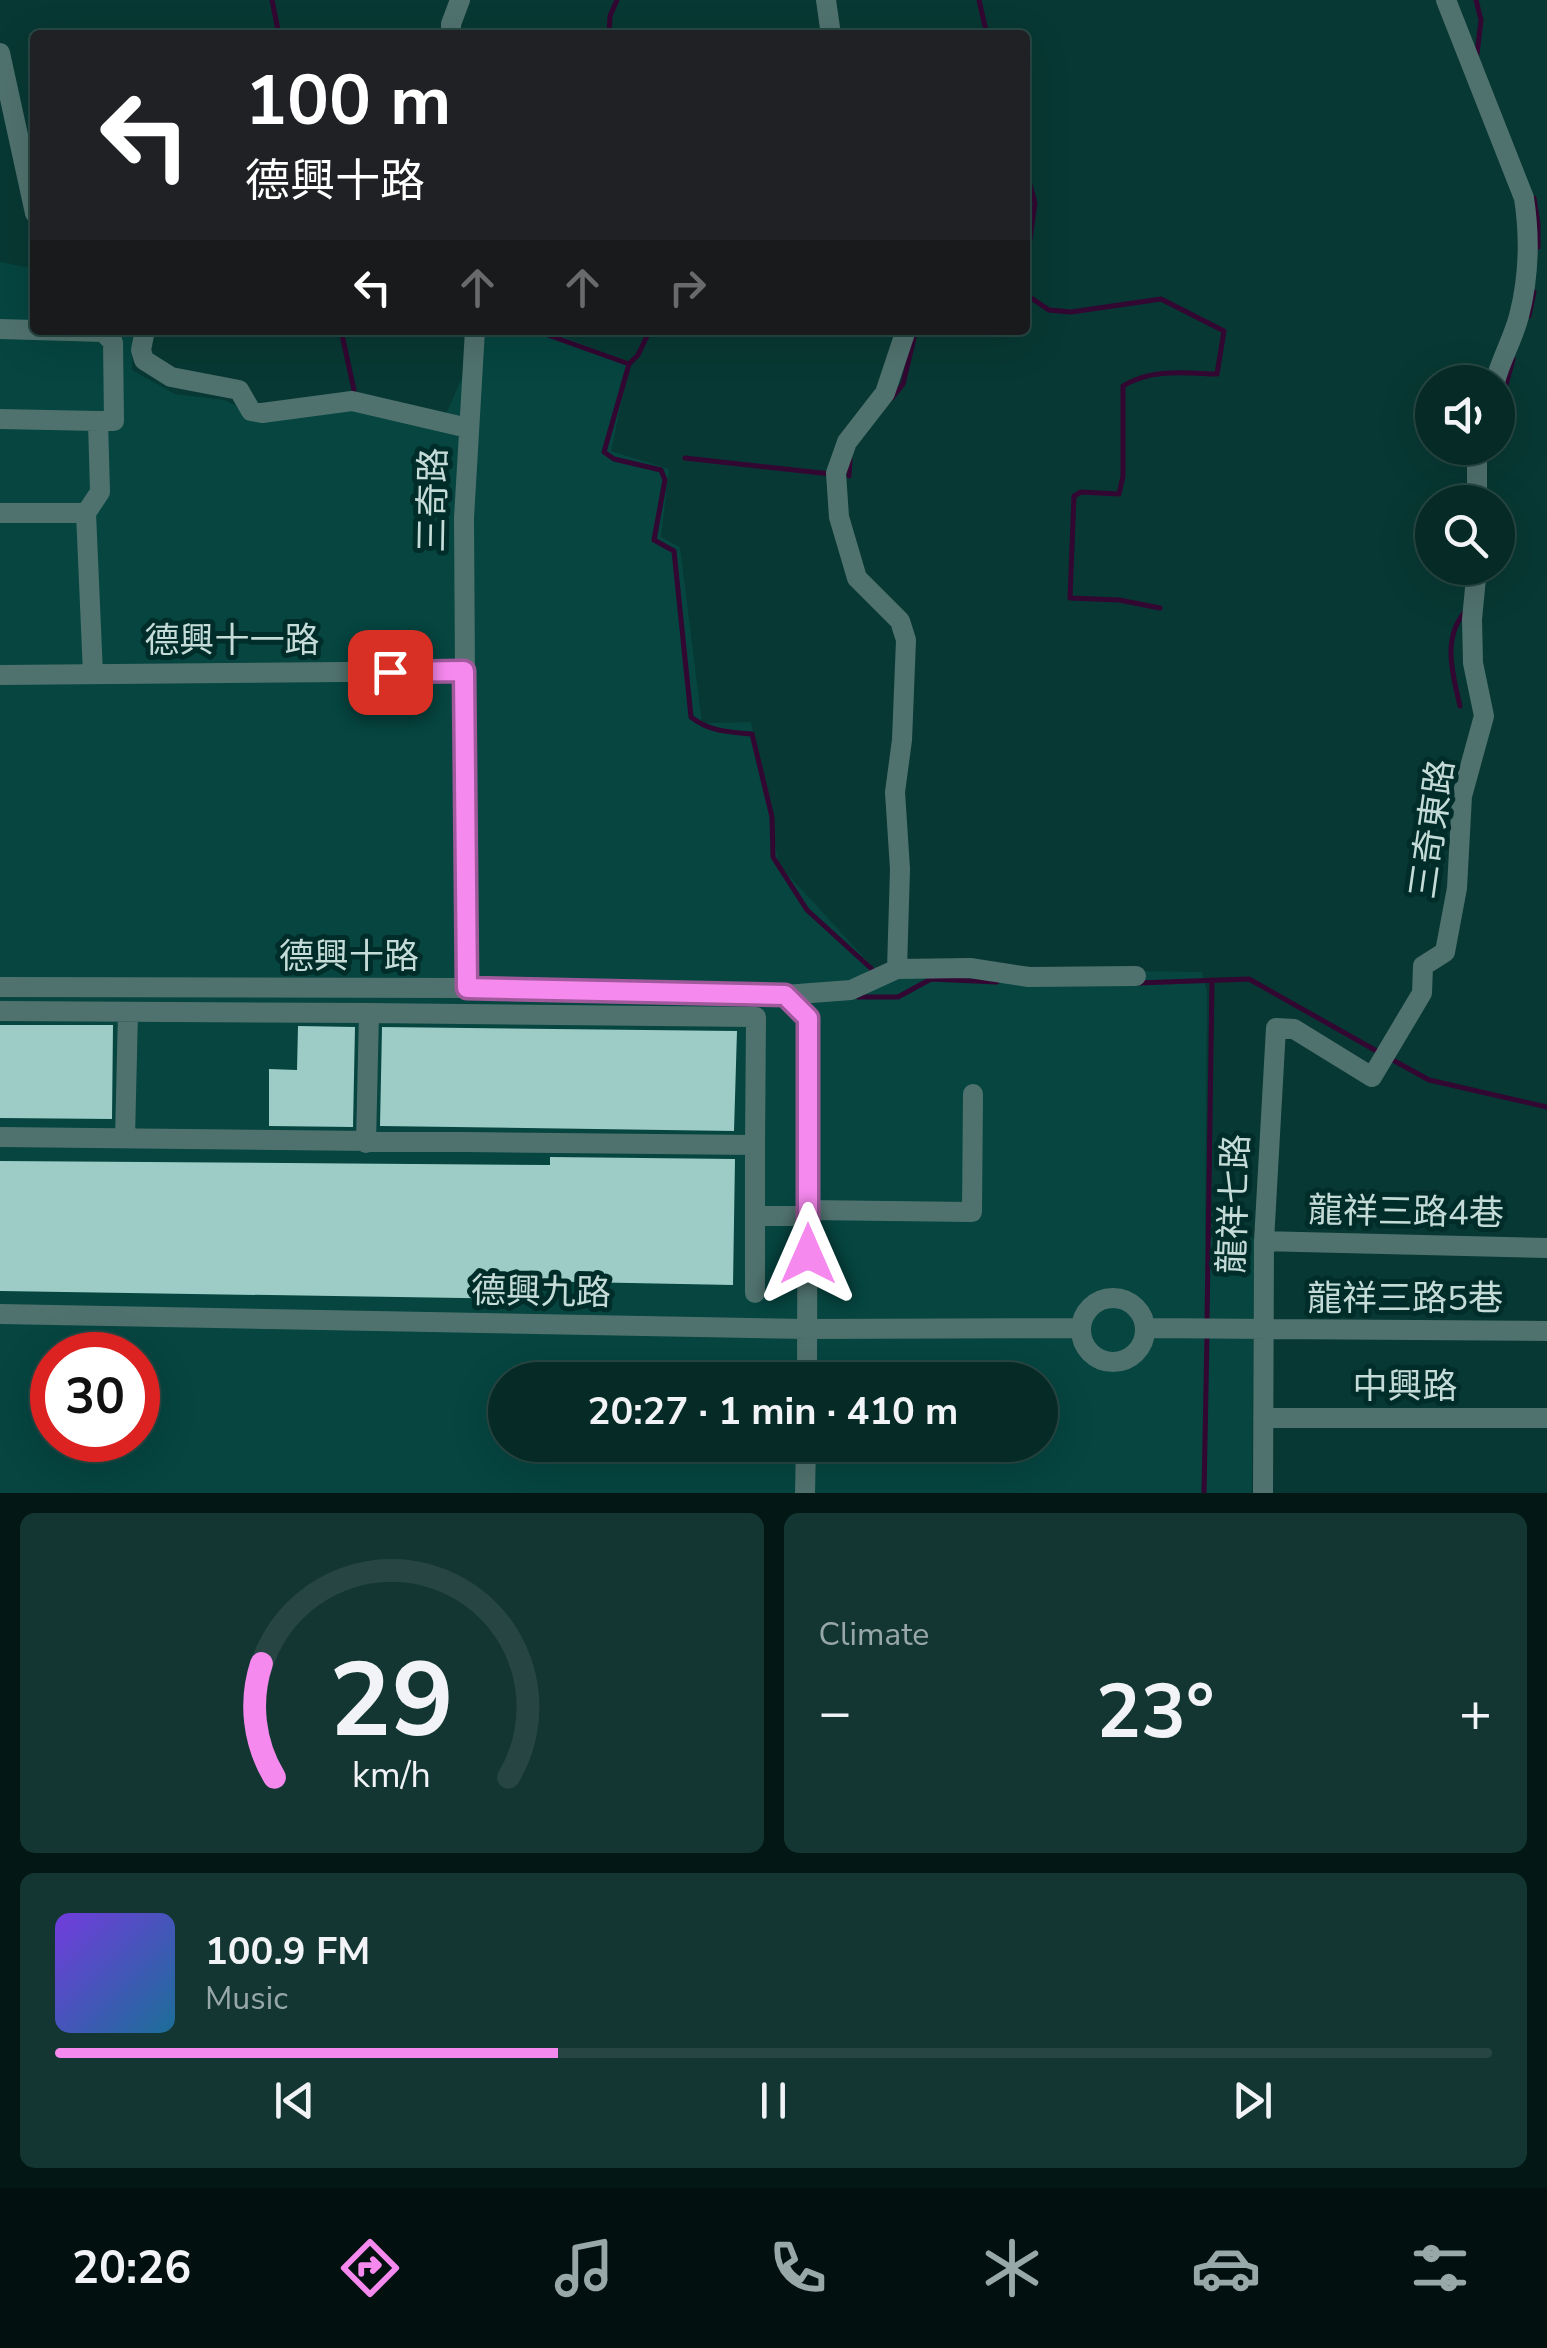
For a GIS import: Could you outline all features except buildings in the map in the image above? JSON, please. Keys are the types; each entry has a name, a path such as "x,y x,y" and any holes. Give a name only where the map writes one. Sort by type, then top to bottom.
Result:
{"street":[{"path":"451,30 460,0"},
{"path":"826,0 830,30"},
{"path":"1446,0 1524,198 1528,224 1527,270 1518,319 1500,365"},
{"path":"0,53 30,190"},
{"path":"0,329 30,330"},
{"path":"0,419 114,421 113,342 106,335"},
{"path":"144,335 144,360 170,377 239,390 251,410 262,413 352,401 468,428"},
{"name":"三奇路","path":"467,988 464,518 474,335"},
{"path":"904,335 885,393 847,442 836,473 839,517 856,578 900,621 906,640 896,792 900,869 897,969 970,968 1029,977 1136,976"},
{"path":"93,674 86,514 100,492 98,421"},
{"path":"0,513 86,514"},
{"name":"三奇東路","path":"1372,1077 1422,993 1423,966 1445,952 1457,888 1462,796 1484,716 1473,649 1474,585"},
{"name":"德興十一路","path":"0,675 464,671"},
{"name":"德興十路","path":"0,987 467,988 785,995 851,990 897,969"},
{"path":"785,995 808,1018 807,1362"},
{"path":"0,1011 756,1017 755,1293"},
{"path":"125,1139 128,1012"},
{"path":"366,1143 368,1013"},
{"name":"龍祥七路","path":"1263,1493 1264,1241 1276,1028 1294,1029 1372,1077"},
{"path":"755,1216 972,1212 973,1094"},
{"path":"0,1137 755,1145"},
{"name":"龍祥三路4巷","path":"1264,1241 1547,1248"},
{"path":"1119,1298 1138,1308 1146,1328 1140,1348 1113,1362 1094,1355 1082,1338 1081,1328 1084,1317 1098,1301 1119,1298"},
{"name":"德興九路","path":"0,1314 808,1329 1081,1328"},
{"path":"1146,1328 1262,1330"},
{"name":"龍祥三路5巷","path":"1262,1330 1547,1331"},
{"name":"中興路","path":"1264,1418 1547,1418"},
{"path":"806,1462 806,1493"}],"shaded area":[{"path":"0,262 30,268 30,335 133,335 132,370 175,394 225,400 262,419 350,407 447,412 481,335 558,335 630,362 611,451 669,469 661,537 680,547 702,723 751,722 779,865 873,967 1202,972 1207,992 1205,1238 1254,1239 1252,1493 0,1493"}],"waterway":[{"path":"272,0 278,30"},
{"path":"609,30 617,0"},
{"path":"979,0 986,30"},
{"path":"1476,0 1481,20 1477,54"},
{"path":"1030,185 1035,203 1030,239"},
{"path":"1534,198 1538,247"},
{"path":"1529,316 1534,292"},
{"path":"1030,297 1049,310 1071,312 1161,299 1224,331 1217,374 1157,374 1123,386 1123,476 1119,494 1081,492 1074,496 1070,598 1119,600 1160,608"},
{"path":"342,335 354,390"},
{"path":"548,335 629,364"},
{"path":"648,335 629,364 604,452 614,459 661,470 665,480 654,540 674,551 691,717 713,728 752,734 772,817 773,857 807,910 874,971"},
{"path":"892,398 903,384 915,335"},
{"path":"1511,365 1513,359"},
{"path":"685,458 831,474"},
{"path":"849,476 850,459"},
{"path":"1460,706 1451,646 1464,613"},
{"path":"858,997 898,997 931,979 997,982"},
{"path":"1138,983 1249,979 1382,1054"},
{"path":"1207,1322 1212,980"},
{"path":"1391,1059 1429,1080 1547,1107"},
{"path":"1204,1493 1207,1336"}],"route":[{"path":"390,672 464,671 467,988 785,995 808,1018 808,1254"}]}
